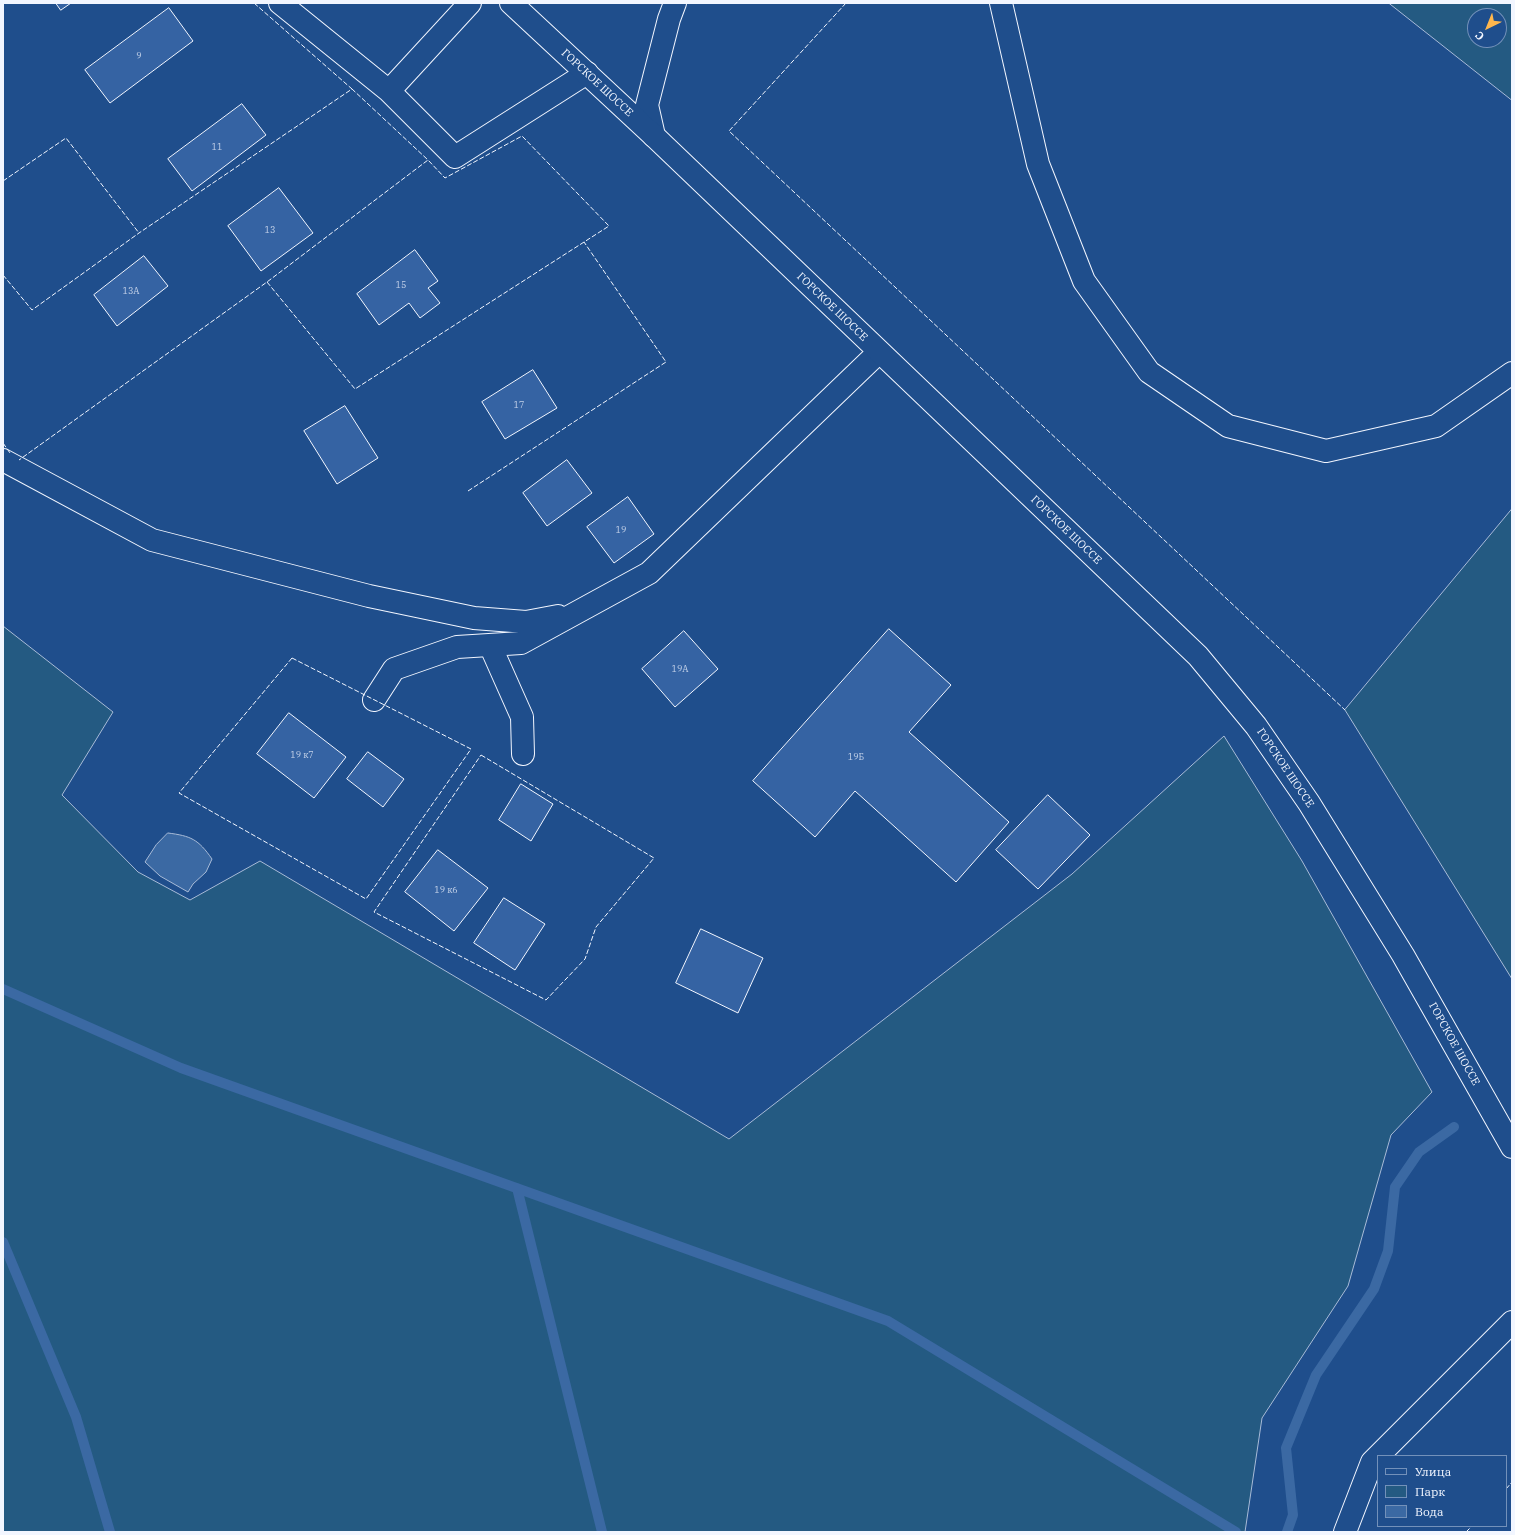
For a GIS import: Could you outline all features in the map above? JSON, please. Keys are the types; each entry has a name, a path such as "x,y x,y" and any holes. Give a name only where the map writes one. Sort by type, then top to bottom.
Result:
{"main road":[{"path":"280,3 389,92 455,156 587,74"},
{"path":"389,92 470,3"},
{"name":"ГОРСКОЕ ШОССЕ","path":"511,3 654,136 878,352 1198,656 1256,726 1309,803 1404,955 1512,1147"},
{"path":"654,136 647,105 669,19 675,3"},
{"path":"1001,3 1038,164 1084,282 1149,372 1228,426 1326,452 1436,426 1512,373"},
{"path":"374,700 394,669 457,646 521,643 649,573 878,352"},
{"path":"3,460 152,540 159,542 369,596 474,618 526,622 577,612"},
{"path":"490,645 522,717 523,754"},
{"path":"1379,1455 1512,1322"},
{"path":"1345,1532 1372,1462 1377,1457"}],"green space":[{"path":"1389,3 1512,3 1512,100"},
{"path":"1512,509 1512,979 1345,710"},
{"path":"3,626 113,712 62,795 138,872 190,900 260,861 729,1139 1072,874 1224,736 1302,861 1432,1092 1391,1135 1348,1286 1262,1418 1245,1532 3,1532"}],"water":[{"path":"168,833 188,837 198,843 212,859 206,872 193,884 188,892 160,876 145,862 156,845"}],"building":[{"path":"56,3 71,3 61,10"},
{"path":"169,8 193,41 110,103 85,70"},
{"path":"242,104 266,135 192,191 168,159"},
{"path":"279,188 313,233 261,271 228,226"},
{"path":"415,250 438,281 428,288 440,303 420,318 409,303 379,325 357,294"},
{"path":"144,256 168,286 117,326 94,295"},
{"path":"533,370 557,408 505,439 482,402"},
{"path":"345,406 378,458 337,484 304,431"},
{"path":"567,460 592,493 547,526 523,493"},
{"path":"628,497 654,534 614,563 587,527"},
{"path":"889,629 951,685 909,732 1009,822 956,882 855,791 815,837 753,781"},
{"path":"684,631 718,669 675,707 642,669"},
{"path":"289,713 346,757 314,798 257,754"},
{"path":"368,752 404,779 383,807 347,779"},
{"path":"521,784 553,804 531,841 499,820"},
{"path":"1048,795 1090,835 1038,889 996,850"},
{"path":"438,850 488,888 454,931 405,892"},
{"path":"504,898 545,924 515,970 474,943"},
{"path":"701,929 763,958 738,1013 676,983"}],"waterway":[{"path":"3,989 181,1068 888,1321 1236,1532"},
{"path":"1287,1532 1293,1515 1286,1448 1316,1375 1374,1289 1388,1251 1395,1187 1419,1152 1454,1127"},
{"path":"517,1188 602,1532"},
{"path":"3,1242 76,1417 110,1532"}],"fence":[{"path":"254,3 352,89"},
{"path":"846,3 729,131 1345,710"},
{"path":"3,275 32,310 139,233 352,89 428,160 267,282 19,460"},
{"path":"267,282 355,389 609,226 522,136 445,178 428,160"},
{"path":"3,181 66,138 139,233"},
{"path":"468,491 666,362 584,242"},
{"path":"3,443 10,453"},
{"path":"292,658 471,749 366,899 179,793 292,658"},
{"path":"481,755 654,858 596,927 585,959 546,1000 374,912 481,755"},
{"path":"1507,1488 1512,1482"},
{"path":"1466,1532 1471,1527"}]}
